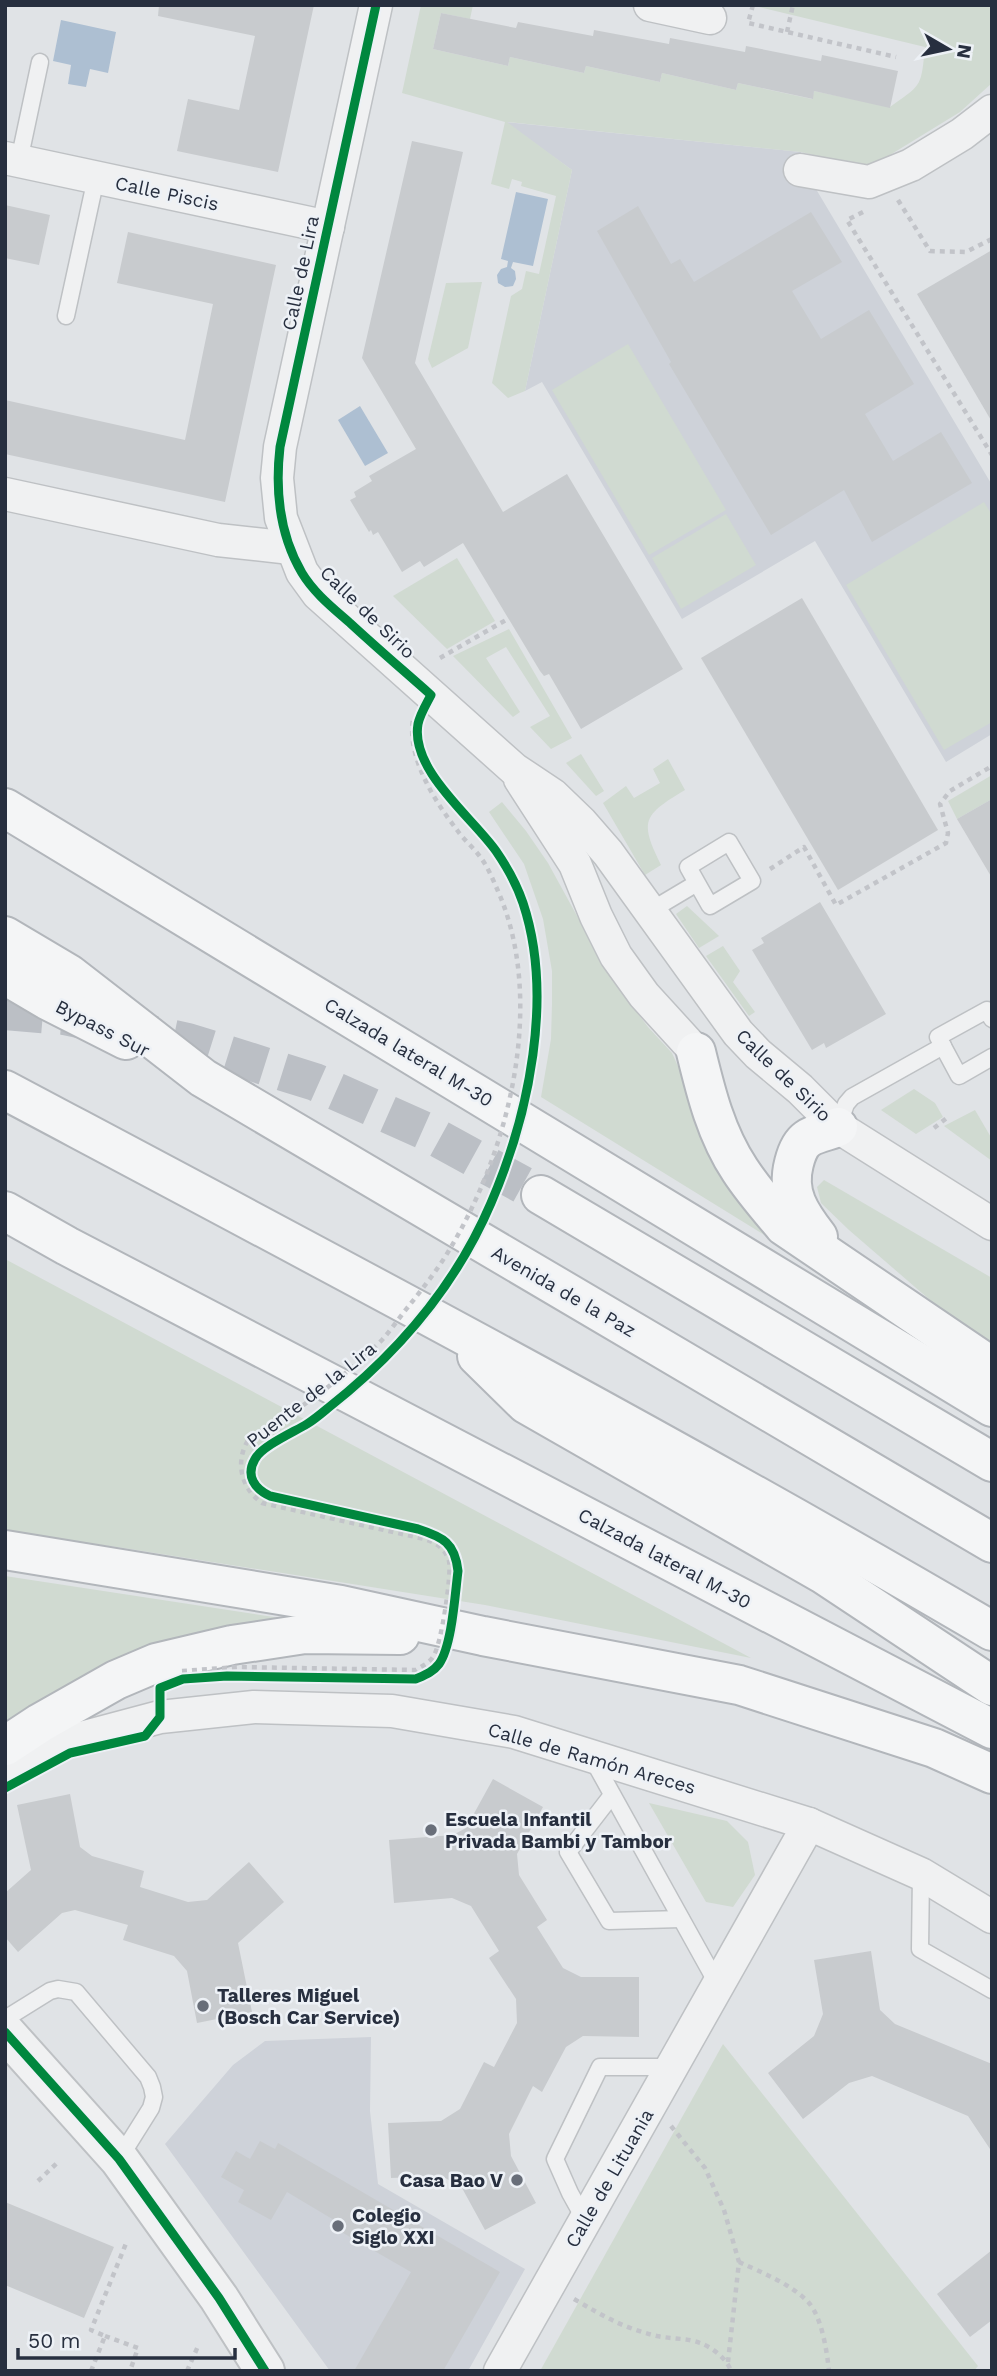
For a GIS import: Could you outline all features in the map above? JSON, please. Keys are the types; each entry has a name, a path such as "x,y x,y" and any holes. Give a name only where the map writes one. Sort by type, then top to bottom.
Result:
{"highway":[{"name":"Calzada lateral M-30","path":"5,808 992,1407"},
{"name":"Avenida de la Paz","path":"5,936 69,974 203,1079 992,1543"},
{"name":"Bypass Sur","path":"5,975 47,1000 203,1079"},
{"path":"696,1052 707,1097 724,1142 739,1168 784,1226 992,1367"},
{"path":"5,1090 443,1323 818,1529 992,1631"},
{"path":"838,1127 806,1139 796,1155 791,1174 793,1199 801,1215 839,1264"},
{"path":"541,1195 992,1462"},
{"name":"Calzada lateral M-30","path":"5,1211 67,1246 992,1729"},
{"path":"443,1323 526,1404 823,1574 992,1686"},
{"path":"5,1550 341,1605 483,1636 739,1685 934,1748 992,1774"},
{"path":"5,1746 116,1680 156,1663 232,1645 305,1634 483,1636"}],"street":[{"name":"Calle de Lira","path":"291,548 277,498 280,447 376,5"},
{"path":"650,5 710,18"},
{"path":"800,170 869,182 911,165 962,134 992,111"},
{"name":"Calle Piscis","path":"12,160 328,227"},
{"path":"5,494 218,540 291,548"},
{"name":"Calle de Sirio","path":"291,548 302,572 318,594 421,713 553,795 581,821 608,853 738,1033 758,1054 800,1089 838,1127 992,1224"},
{"name":"Calle de Sirio","path":"514,769 575,864 616,956 644,995 696,1052"},
{"name":"Calle de Ramón Areces","path":"5,1768 55,1745 160,1717 254,1707 392,1711 514,1732 809,1825 921,1874 992,1917"},
{"name":"Calle de Lituania","path":"500,2371 809,1825"},
{"path":"5,2032 119,2159 219,2298 265,2371"}],"lane":[{"path":"12,160 40,62"},
{"path":"66,316 96,178"},
{"path":"729,842 752,881 710,906 697,883 688,866 729,842"},
{"path":"650,911 697,883"},
{"path":"992,1019 987,1010 938,1037 959,1076 992,1057"},
{"name":"Calle de Sirio","path":"838,1127 846,1104 852,1097 943,1046"},
{"path":"590,1756 718,1985"},
{"path":"612,1795 568,1852 609,1921 681,1919"},
{"path":"921,1874 920,1949 992,1990"},
{"path":"5,2019 50,1991 76,1992 148,2077 154,2097 151,2108 119,2159"},
{"path":"585,2220 555,2158 600,2067 672,2067"}],"path":[{"path":"753,5 748,23 896,57"},
{"path":"788,32 793,5"},
{"path":"904,191 895,196 930,251 966,253 992,239"},
{"path":"871,208 847,220 992,455"},
{"path":"440,658 506,620"},
{"path":"421,713 423,754 441,786"},
{"path":"183,1675 237,1667 416,1670 435,1656 440,1642 449,1560 438,1545 420,1538 261,1503 243,1483 242,1469 242,1451 247,1442 301,1409 342,1377 383,1339 451,1248 471,1210 494,1150 510,1096 519,1042 521,997 509,923 483,860 457,831 420,767 414,747 421,713"},
{"path":"752,881 804,847 836,905 946,843 948,833 940,804 950,791 992,766"},
{"path":"934,1128 948,1117"},
{"path":"649,2107 675,2130 705,2168 724,2210 739,2262 728,2362 731,2371"},
{"path":"38,2181 57,2163"},
{"path":"127,2241 91,2330 138,2348 130,2371"},
{"path":"739,2262 776,2278 810,2304 827,2344 829,2371"},
{"path":"549,2284 617,2324 673,2340 699,2342 728,2362"},
{"path":"91,2371 105,2336"},
{"path":"187,2371 199,2344"}],"shaded area":[{"path":"421,5 473,5 470,19 441,13 433,49 508,66 510,57 584,73 586,66 660,82 662,73 736,90 738,83 812,99 814,91 890,107 918,84 925,47 751,5 992,5 992,83 960,112 872,166 862,167 801,152 507,122 572,170 525,391 508,398 492,383 511,296 522,289 526,271 539,274 556,196 521,186 522,182 512,179 509,189 491,184 505,122 402,93"},
{"path":"505,122 801,152 800,178 810,179 992,485 992,734 946,762 815,541 682,619 542,382 525,391 572,170"},
{"path":"482,282 468,348 432,368 428,359 446,283"},
{"path":"628,344 726,510 649,555 552,390"},
{"path":"984,502 992,515 992,722 944,750 846,585"},
{"path":"726,514 756,565 681,609 652,558"},
{"path":"457,558 495,621 447,649 393,596"},
{"path":"509,629 572,738 551,749 530,727 550,716 506,647 486,658 520,712 513,717 453,656"},
{"path":"581,754 604,791 596,796 566,763"},
{"path":"668,759 685,790 660,806 649,820 650,838 661,865 645,875 603,803 626,786 634,798 660,783 653,769"},
{"path":"992,775 992,799 957,819 948,801"},
{"path":"502,802 548,863 610,976 648,1027 672,1053 686,1084 771,1239 541,1097 551,1039 552,971 543,919 524,864 489,812"},
{"path":"687,906 719,936 699,948 676,914"},
{"path":"723,946 740,971 733,982 755,1012 749,1016 706,956"},
{"path":"914,1089 935,1103 943,1117 916,1134 881,1110"},
{"path":"975,1110 992,1139 992,1161 944,1126"},
{"path":"824,1180 992,1278 992,1343 937,1306 821,1203 817,1187"},
{"path":"5,1259 751,1658 485,1605 117,1547 5,1533"},
{"path":"5,1576 293,1620 5,1729"},
{"path":"649,1803 727,1821 748,1842 755,1875 733,1907 706,1902"},
{"name":"Colegio Siglo XXI","path":"371,2037 370,2111 378,2184 525,2269 468,2371 330,2371 165,2144 233,2065 265,2041"},
{"path":"723,2044 978,2366 974,2371 540,2371"}],"water":[{"path":"61,20 116,32 108,73 90,69 86,87 68,84 71,65 53,61"},
{"path":"516,192 548,199 533,266 513,262 511,268 515,271 516,279 513,286 505,287 498,283 497,275 501,269 507,267 508,261 501,259"},
{"path":"360,406 388,453 365,466 338,420"}],"building":[{"path":"159,5 314,5 278,172 177,151 188,99 239,110 255,36 158,16"},
{"path":"441,13 516,28 518,22 593,36 594,30 669,44 670,38 745,52 746,46 821,61 822,55 898,71 890,108 814,91 813,99 738,83 736,90 662,73 660,82 586,66 584,73 510,57 508,66 433,49"},
{"path":"412,141 463,152 415,363 503,512 567,474 683,669 581,729 549,674 544,676 540,671 463,543 424,567 420,561 402,572 378,532 373,535 371,530 369,532 350,500 356,497 354,492 372,481 369,476 416,449 362,358"},
{"path":"5,205 50,215 39,265 5,258"},
{"path":"638,206 671,264 680,259 694,282 811,212 842,262 792,291 821,339 869,310 914,384 865,414 893,461 941,432 972,483 872,542 844,490 771,535 669,364 671,362 597,231"},
{"path":"128,232 276,265 225,502 5,454 5,400 185,440 213,304 117,283"},
{"path":"992,250 992,422 917,294"},
{"path":"802,598 938,830 838,890 701,658"},
{"path":"992,799 992,878 957,819"},
{"path":"820,902 886,1014 826,1048 824,1043 812,1050 752,950 764,943 761,938"},
{"path":"493,1779 543,1807 517,1854 519,1875 547,1920 537,1927 563,1968 581,1977 639,1977 639,2037 583,2036 566,2047 542,2092 533,2086 509,2134 511,2156 536,2203 485,2230 462,2188 442,2176 391,2178 388,2123 441,2121 460,2109 484,2062 494,2067 517,2023 516,1999 489,1958 499,1951 471,1906 452,1898 394,1903 389,1840 453,1835 466,1828"},
{"path":"70,1794 80,1847 92,1856 144,1871 140,1887 188,1902 207,1900 249,1862 284,1902 238,1943 252,2012 197,2023 187,1971 174,1956 123,1940 128,1925 75,1910 62,1913 18,1952 5,1937 5,1893 31,1870 17,1805"},
{"path":"871,1951 880,2010 895,2024 992,2064 992,2152 968,2116 872,2076 849,2083 803,2119 768,2073 814,2036 823,2014 814,1960"},
{"path":"260,2141 275,2149 278,2143 500,2272 443,2371 354,2371 411,2272 331,2226 334,2220 287,2192 271,2220 238,2202 244,2190 221,2177 236,2151 250,2159"},
{"path":"5,2202 114,2247 84,2318 5,2285"},
{"path":"992,2250 992,2320 970,2337 937,2294"}],"tunnel":[{"path":"5,1011 64,1016 188,1042 315,1082 423,1130 541,1195"}],"cycle path":[{"name":"Puente de la Lira","path":"5,1788 70,1753 145,1736 160,1717 160,1688 183,1679 227,1676 416,1679 439,1664 450,1633 458,1571 451,1548 441,1538 418,1529 270,1496 256,1486 251,1476 252,1465 264,1449 316,1418 354,1387 401,1341 423,1316 461,1262 505,1169 526,1094 537,1016 532,939 518,890 496,851 433,776 418,741 418,724 431,695 312,587 294,558 280,512 280,447 376,5"},
{"path":"5,2032 119,2159 219,2298 265,2371"}],"place":[{"name":"Escuela Infantil Privada Bambi y Tambor","path":"431,1830"},
{"name":"Talleres Miguel (Bosch Car Service)","path":"203,2006"},
{"name":"Casa Bao V","path":"517,2180"},
{"name":"Colegio Siglo XXI","path":"338,2226"}]}
